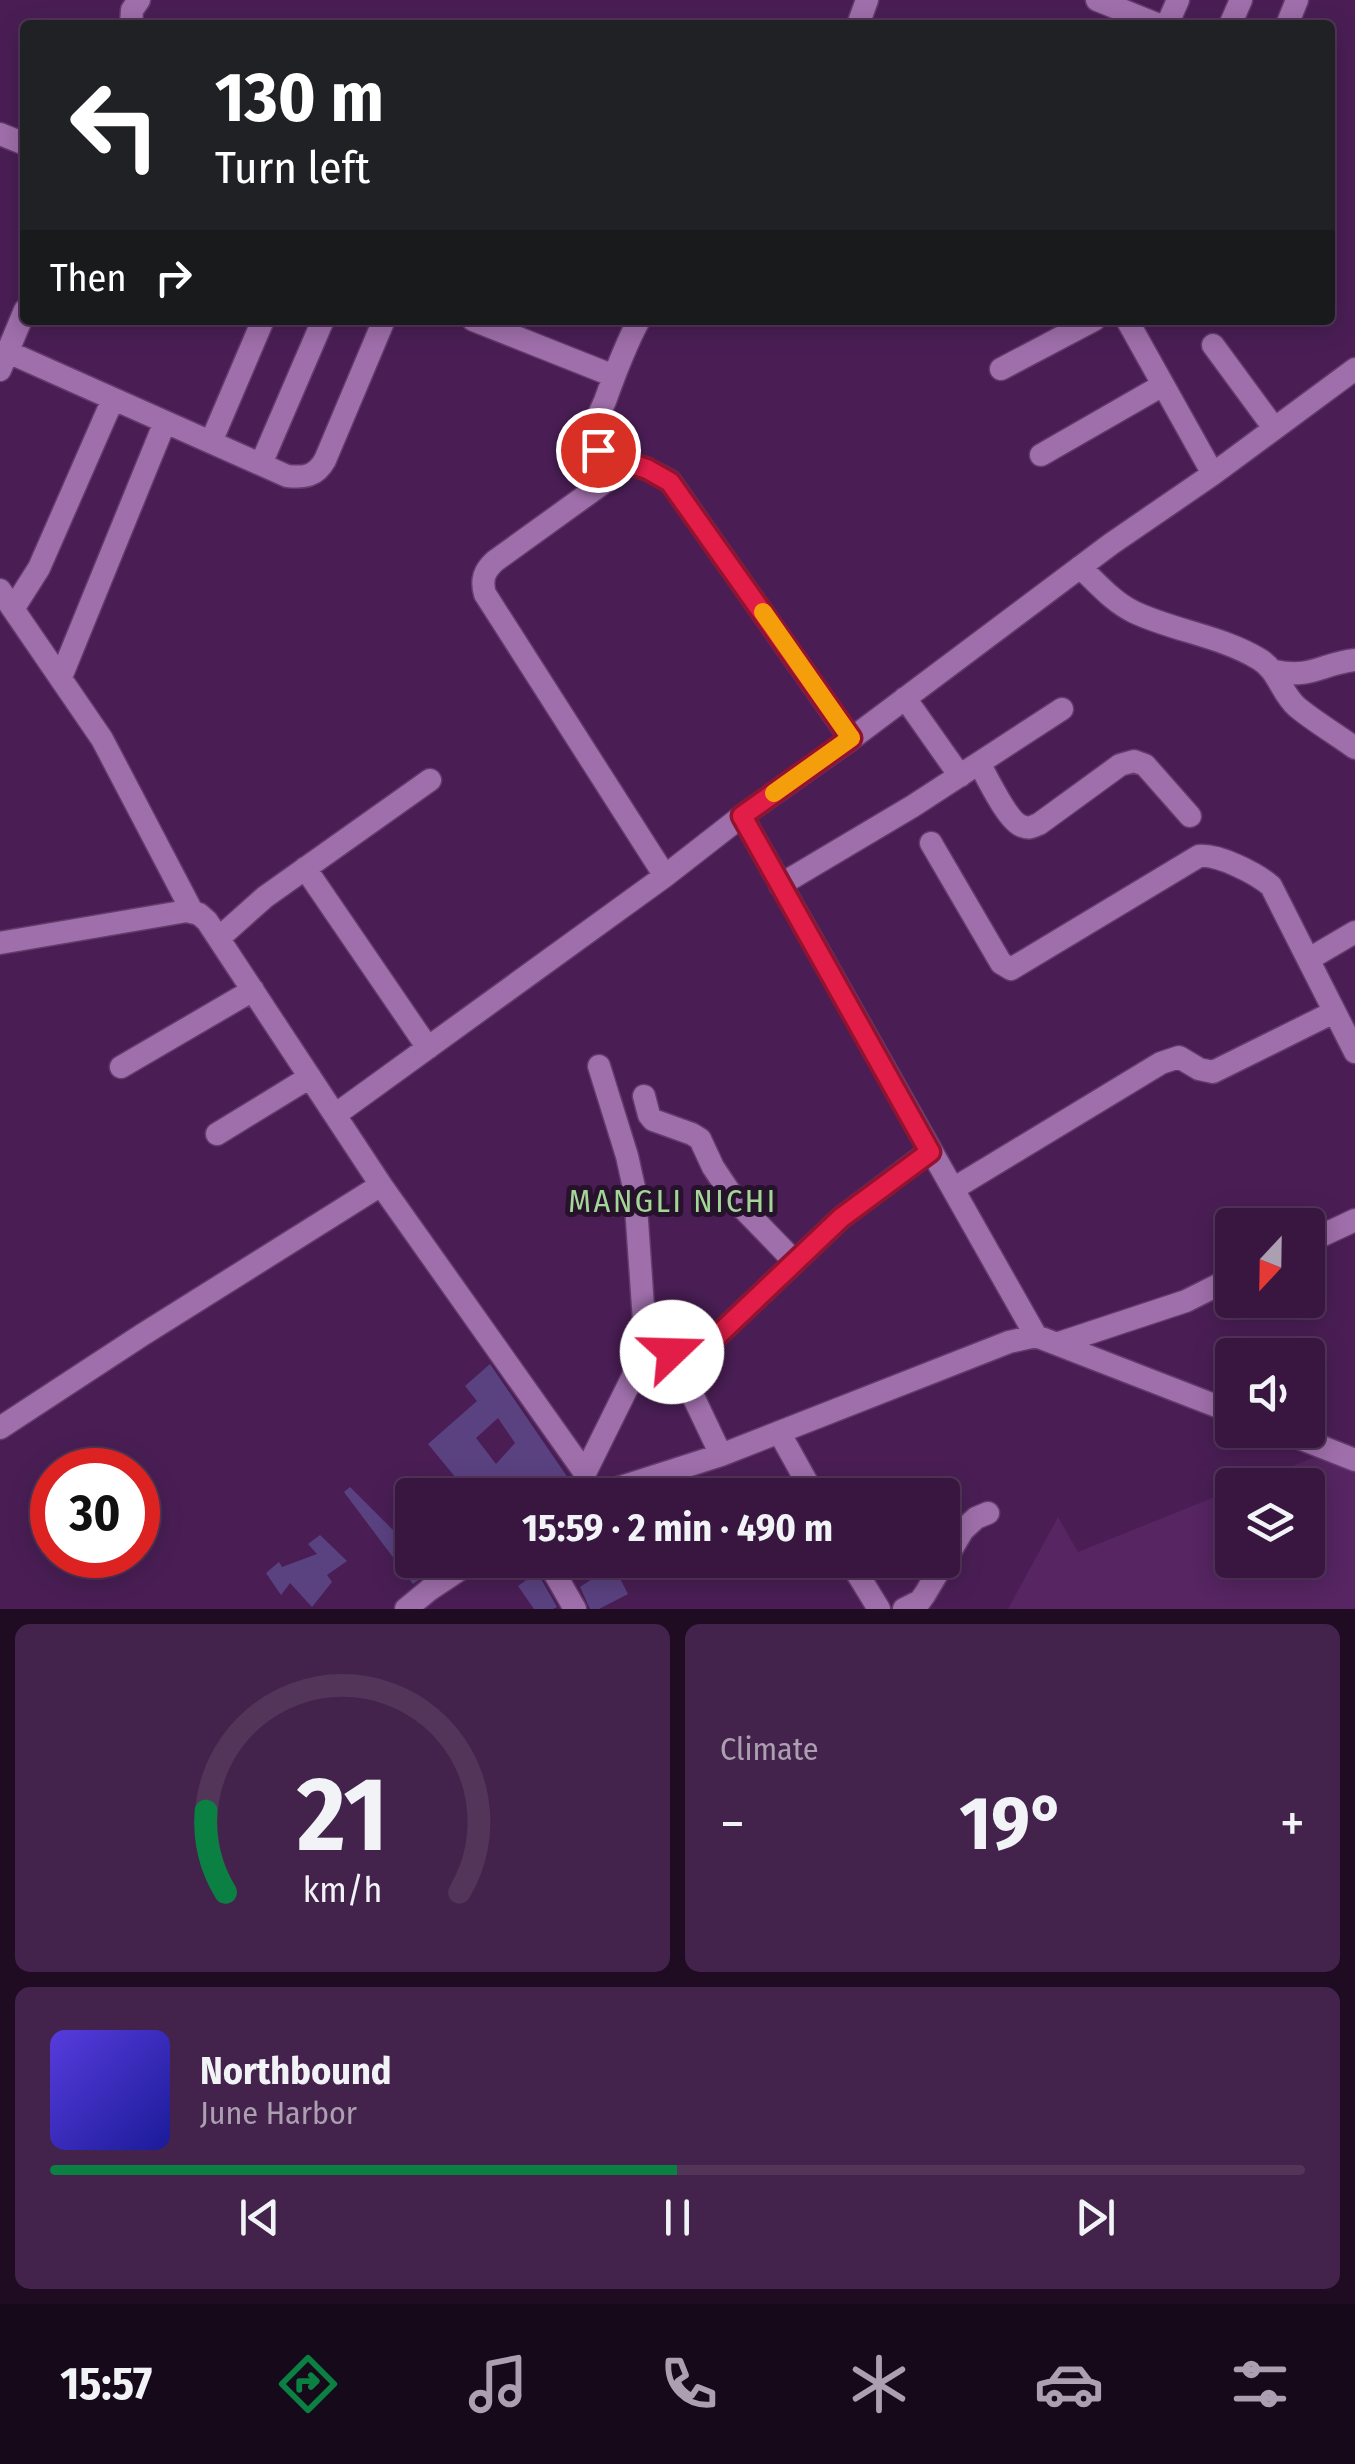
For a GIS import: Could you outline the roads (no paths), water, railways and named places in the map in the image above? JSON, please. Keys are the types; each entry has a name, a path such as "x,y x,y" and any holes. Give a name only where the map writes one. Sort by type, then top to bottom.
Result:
{"street":[{"path":"1111,2 1149,20"},
{"path":"20,322 4,361 113,399 287,476 301,478 320,468 382,325"},
{"path":"210,442 261,325"},
{"path":"261,464 321,325"},
{"path":"486,325 614,376"},
{"path":"637,325 594,428 596,444 611,470 606,481 495,561 487,569 483,587 665,876"},
{"path":"1002,369 1085,325"},
{"path":"1130,325 1213,474"},
{"path":"1213,345 1274,428"},
{"path":"335,1115 1355,369"},
{"path":"1041,456 1163,385"},
{"path":"113,399 39,568 6,599 102,739 192,911 207,921 578,1478"},
{"path":"60,677 166,422"},
{"path":"601,454 647,469 670,482 851,738"},
{"path":"1080,567 1133,612 1256,656 1274,671 1298,708 1355,748"},
{"path":"1274,671 1297,675 1355,660"},
{"path":"905,698 1023,827 1038,824 1120,765 1134,761 1145,766 1190,816"},
{"path":"780,884 913,806 1062,709"},
{"path":"218,938 254,905 430,780"},
{"path":"742,816 1036,1336"},
{"path":"930,842 1008,968 1015,968 1192,859 1205,855 1253,874 1271,886 1355,1052"},
{"path":"305,868 428,1048"},
{"path":"0,943 192,911"},
{"path":"1309,960 1355,932"},
{"path":"122,1067 253,990"},
{"path":"953,1190 1161,1063 1178,1057 1213,1072 1334,1012"},
{"path":"585,1478 640,1362 644,1322 635,1192 599,1066"},
{"path":"216,1134 310,1077"},
{"path":"644,1096 652,1120 700,1139 735,1200 795,1262"},
{"path":"640,1362 717,1336 856,1205 930,1152"},
{"path":"0,1428 381,1184"},
{"path":"1325,1234 1355,1220"},
{"path":"1059,1343 1186,1301 1215,1286"},
{"path":"648,1478 721,1454 1009,1342 1036,1336 1215,1405"},
{"path":"672,1352 721,1454"},
{"path":"779,1432 805,1478"},
{"path":"1325,1448 1355,1460"},
{"path":"904,1609 925,1594 967,1524 988,1513"},
{"path":"406,1609 447,1578"},
{"path":"557,1578 575,1609"},
{"path":"860,1578 880,1609"}],"district":[{"name":"MANGLI NICHI","path":"673,1201"}]}
